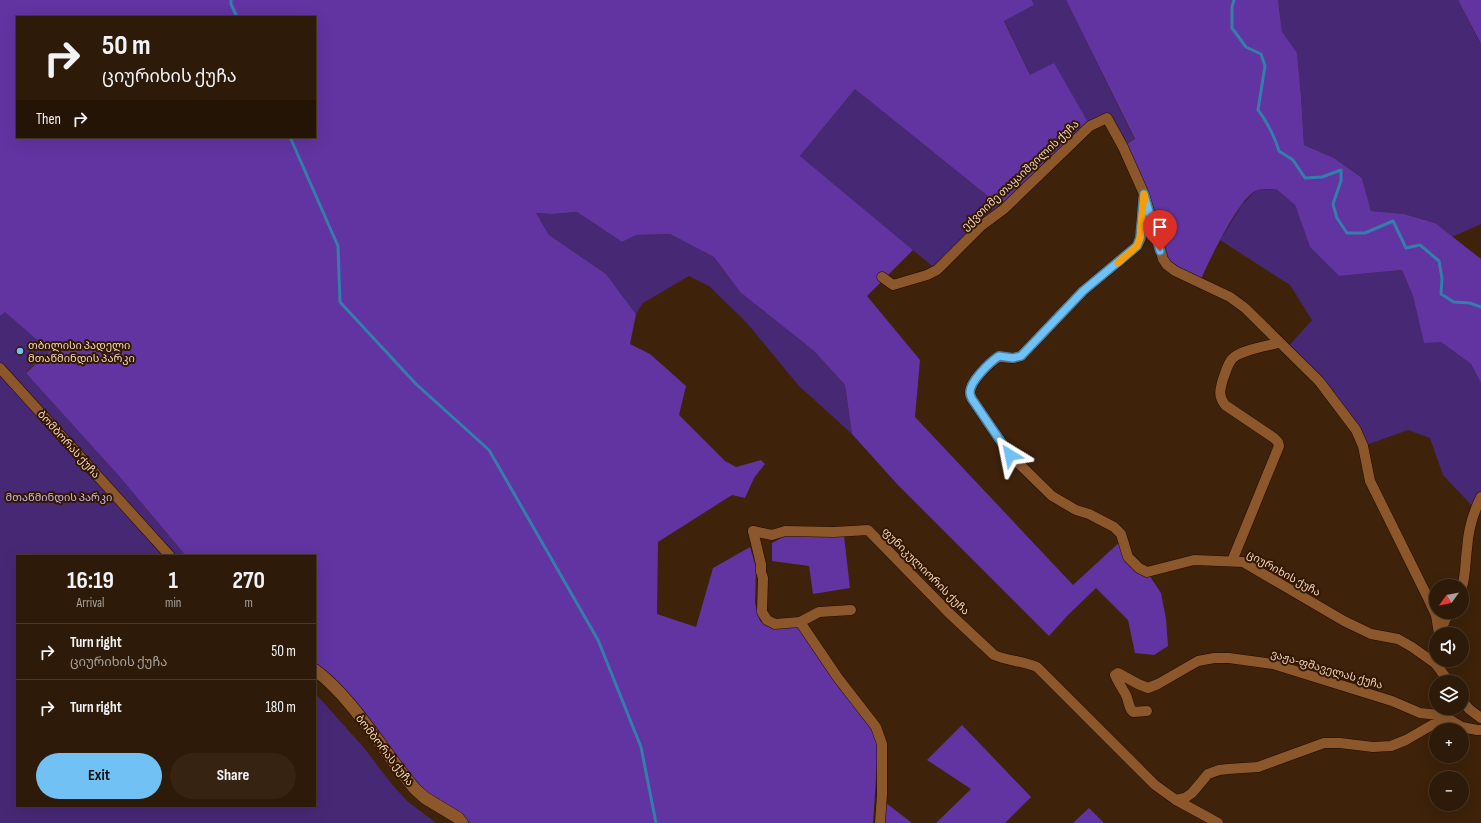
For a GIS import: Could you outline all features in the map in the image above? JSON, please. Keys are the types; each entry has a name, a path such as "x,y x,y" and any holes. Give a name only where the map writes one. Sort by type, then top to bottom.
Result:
{"street":[{"name":"ექვთიმე თაყაიშვილის ქუჩა","path":"882,277 893,285 927,275 937,270 981,226 1004,209 1090,126 1107,118 1124,147 1144,194 1163,259 1167,265 1175,271 1230,297 1245,308 1319,381 1356,430 1363,446 1370,481 1436,615 1438,627"},
{"name":"ციურიხის ქუჩა","path":"1144,194 1140,238 1137,246 1083,291 1021,356 1013,358 999,356 984,369 971,387 970,393 972,399 1010,455 1052,496 1076,510 1089,514 1114,527 1121,534 1128,557 1138,568 1147,572 1194,560 1243,562 1344,622 1371,634 1398,639 1429,657"},
{"path":"1232,561 1279,446 1278,442 1274,438 1225,405 1221,399 1220,390 1228,365 1233,358 1241,353 1279,343"},
{"name":"ბომბორას ქუჩა","path":"0,368 169,555"},
{"path":"1464,579 1470,529 1475,509 1481,497"},
{"name":"ფუნიკულიორის ქუჩა","path":"800,622 775,624 763,616 763,578 754,529 772,535 785,530 834,532 868,530 949,613 994,654 1002,658 1036,666 1155,785 1176,800 1218,823"},
{"path":"851,610 819,612 800,622 838,678 876,727 882,744 882,795 880,823"},
{"name":"ვაჟა-ფშაველას ქუჩა","path":"1147,711 1133,712 1130,709 1126,696 1115,675 1118,673 1148,688 1158,684 1198,661 1214,658 1229,658 1281,667 1392,701 1420,713 1440,715 1452,721"},
{"name":"ბომბორას ქუჩა","path":"316,671 329,680 344,696 415,789 425,798 458,818 462,823"},
{"path":"1469,709 1481,718"},
{"path":"1176,800 1185,798 1192,793 1208,774 1218,770 1258,767 1324,743 1340,743 1373,747 1391,746 1406,740 1432,725 1452,721 1462,727 1481,730"}],"green space":[{"path":"1032,0 1066,0 1135,140 1123,147 1107,118 1090,126 1030,75 1004,20 1034,5"},
{"path":"1278,0 1458,0 1481,45 1481,224 1452,237 1435,223 1404,214 1371,211 1362,178 1334,158 1304,145 1297,53 1282,33"},
{"path":"855,89 1004,209 937,270 800,156"},
{"path":"1276,189 1295,205 1310,247 1339,276 1402,270 1413,296 1424,342 1441,342 1471,364 1481,383 1481,511 1475,509 1443,475 1430,438 1408,430 1363,446 1356,430 1286,349 1312,320 1290,285 1220,240 1242,205 1256,190"},
{"path":"577,212 622,242 636,235 670,234 714,257 740,292 814,351 845,385 852,434 799,386 746,322 709,286 689,276 643,303 636,314 606,274 549,235 536,213 552,214"},
{"name":"მთაწმინდის პარკი","path":"5,311 50,351 26,372 119,476 185,555 16,555 16,807 316,807 316,694 365,749 406,800 436,823 0,823 0,316"}],"shaded area":[{"path":"0,0 1032,0 1034,5 1004,21 1030,75 1054,63 1090,126 1004,209 855,89 800,156 913,250 867,296 920,360 915,417 1073,585 1123,539 1126,552 1147,572 1161,593 1166,619 1168,646 1154,655 1135,653 1128,620 1096,588 1049,636 897,484 852,434 845,385 814,351 740,292 714,257 670,234 636,235 622,242 577,212 552,214 536,213 549,235 606,274 636,314 630,344 650,354 686,386 679,415 725,461 736,467 761,460 765,464 754,478 745,498 732,495 658,542 657,614 696,627 713,568 750,547 756,567 755,603 760,621 772,628 797,626 873,732 878,749 873,823 470,823 465,818 420,788 316,666 316,555 185,555 119,476 26,373 50,351 5,312 0,316"},
{"path":"1066,0 1278,0 1282,32 1297,53 1304,145 1334,158 1362,178 1371,211 1404,214 1435,223 1481,259 1481,383 1471,364 1441,342 1424,343 1413,296 1402,270 1339,276 1310,247 1295,205 1276,189 1257,190 1242,204 1233,217 1209,261 1200,282 1167,265 1123,147 1135,139"},
{"path":"1458,0 1481,0 1481,45 1480,42"},
{"path":"787,535 844,536 850,588 813,594 809,566 772,561 772,543"},
{"path":"962,725 1031,797 1005,823 936,823 971,789 927,760"},
{"path":"886,803 912,823 884,823"},
{"path":"1089,808 1104,823 1073,823"}],"waterway":[{"path":"231,0 231,4 237,16"},
{"path":"1234,0 1232,7 1232,28 1246,47 1261,54 1265,66 1258,110 1270,129 1279,151 1293,160 1305,178 1322,177 1341,170 1341,181 1333,204 1337,218 1347,233 1365,233 1393,221 1406,248 1420,245 1439,261 1442,278 1441,294 1454,302 1470,303 1481,307"},
{"path":"290,138 338,246 340,302 416,384 489,450 598,640 641,747 656,823"}],"slow traffic":[{"path":"1118,263 1137,246 1140,238 1144,194 1145,200"}],"place":[{"name":"თბილისი პადელი მთაწმინდის პარკი","path":"20,351"}],"route":[{"path":"1010,455 988,424 972,399 970,393 971,387 984,369 999,356 1013,358 1021,356 1083,291 1137,246 1140,238 1144,194 1160,251"}]}
